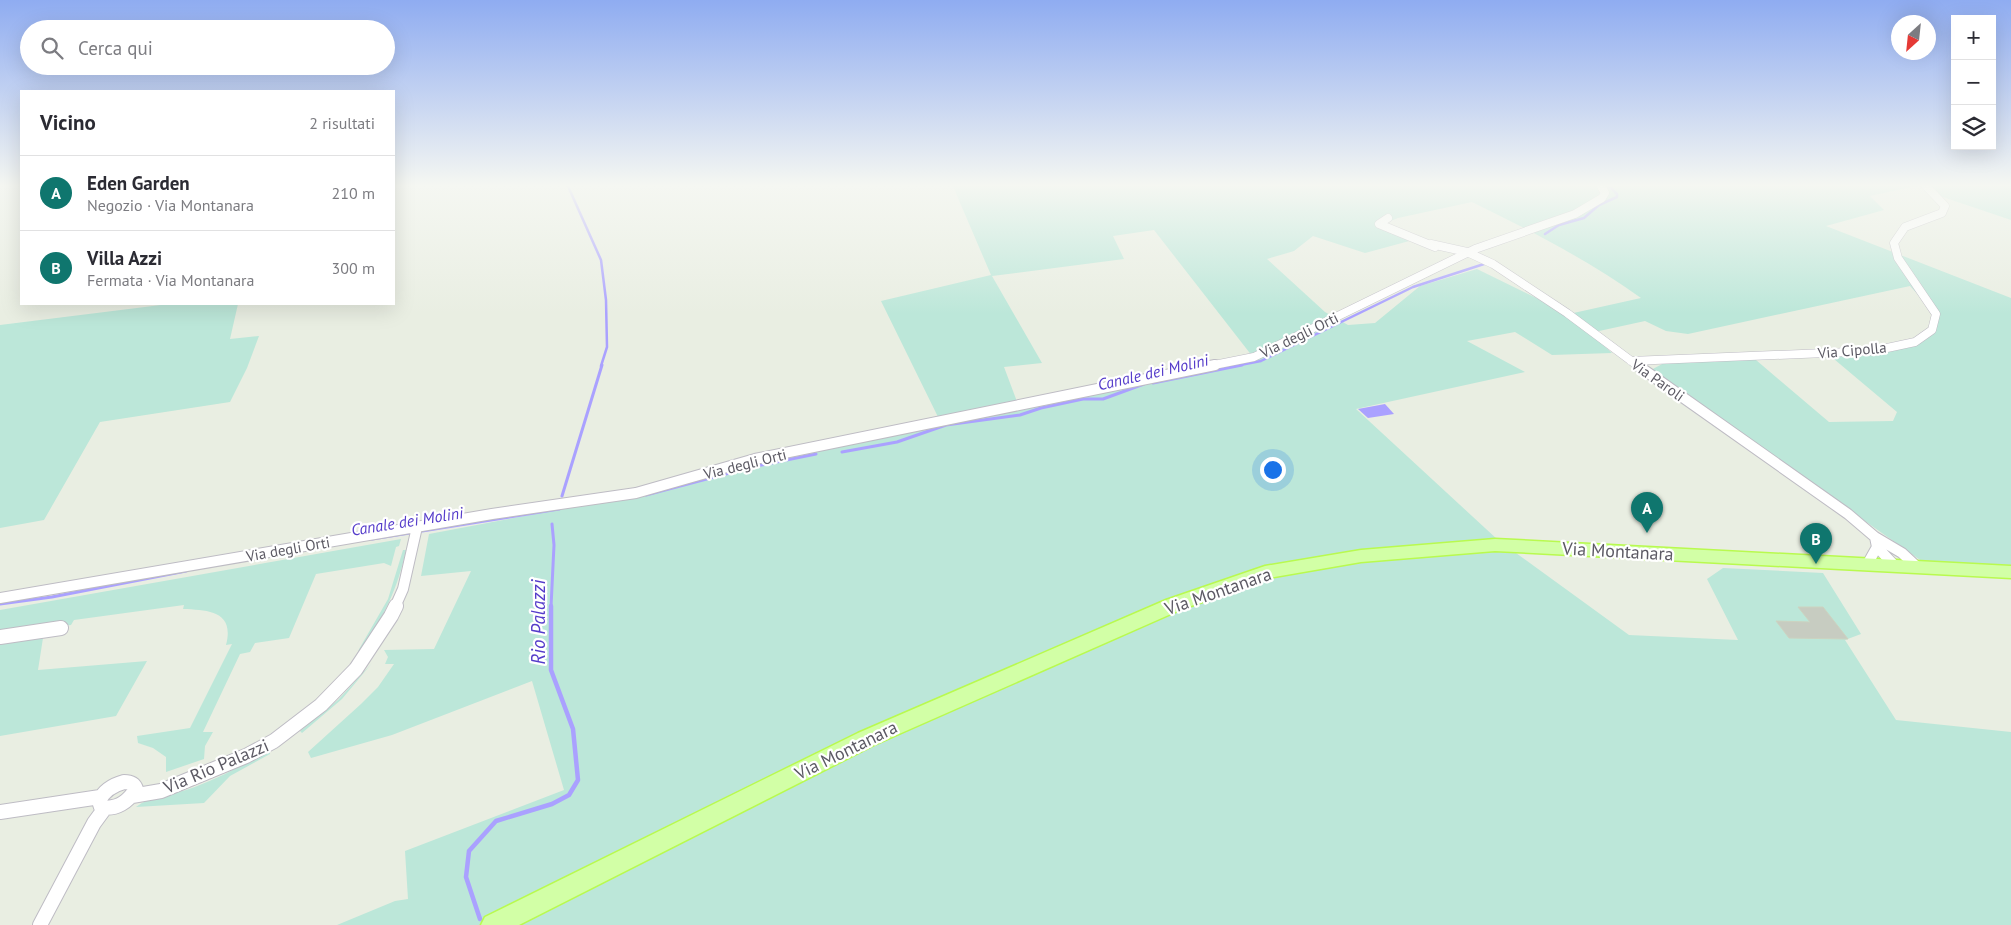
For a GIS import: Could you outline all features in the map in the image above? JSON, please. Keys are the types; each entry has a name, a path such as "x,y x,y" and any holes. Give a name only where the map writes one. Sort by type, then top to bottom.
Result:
{"main road":[{"name":"Via Montanara","path":"494,925 866,739 1173,605 1265,572 1361,556 1495,545 1873,549 1894,565 2011,572"}],"street":[{"name":"Via Paroli","path":"1387,227 1430,244 1494,264 1567,313 1631,361 1848,514 1873,549 1902,553 1916,566"},
{"name":"Via degli Orti","path":"0,598 416,532 492,514 636,493 755,459 1254,357 1463,254 1537,227"},
{"name":"Via Cipolla","path":"1631,361 1873,351 1915,342 1932,330 1936,314 1898,258 1894,243 1905,227"},
{"name":"Via Rio Palazzi","path":"0,812 103,803 116,806 132,796 161,790 220,768 274,741 321,705 356,669 391,616 403,589 416,532"},
{"path":"0,637 61,628"},
{"name":"Via Rio Palazzi","path":"103,803 112,786 129,782 135,785 136,789 132,796"},
{"path":"40,925 103,803"}],"shaded area":[{"path":"970,227 1386,227 1413,240 1365,253 1313,236 1294,251 1267,259 1325,312 1348,325 1375,323 1420,286 1477,269 1569,314 1641,298 1580,259 1522,227 1829,227 2011,298 2011,565 1923,562 1651,370 1664,363 1739,359 1756,360 1829,422 1893,421 1897,412 1828,354 1897,349 1935,327 1931,309 1910,286 1688,334 1666,331 1645,321 1590,333 1612,353 1552,355 1515,332 1467,341 1525,372 1356,409 1498,540 1629,635 1738,640 1707,579 1723,568 1823,573 1861,634 1845,640 1896,720 2011,732 2011,925 337,925 395,901 408,899 405,851 564,790 532,681 392,735 311,758 308,752 378,687 394,664 385,664 388,657 384,650 434,649 471,571 421,576 429,534 620,498 710,474 940,421 881,301 991,275","holes":["1154,230 1256,361 1205,373 1140,383 1019,407 1004,367 1042,363 992,276 1124,259 1113,236"]},
{"path":"161,305 238,305 230,339 259,336 247,368 230,402 100,422 44,520 0,528 0,325"},
{"path":"1385,404 1394,414 1368,418 1358,409"},
{"path":"401,539 399,546 396,547 391,566 384,563 316,574 289,638 255,643 250,652 240,654 203,732 213,732 205,746 204,759 166,772 166,757 153,748 138,743 137,736 190,728 232,644 226,645 227,625 223,619 202,610 183,609 184,605 74,620 71,625 0,635 0,610"},
{"path":"403,550 406,550 403,564 389,601 364,648 358,651 388,599"},
{"path":"0,637 43,638 38,670 147,661 116,716 0,736"},
{"path":"372,663 342,699 302,733 300,731 338,700"},
{"path":"270,750 270,754 230,776 204,803 136,807 153,798 186,790 208,782"}],"building":[{"path":"1798,607 1823,607 1848,639 1789,638 1776,621 1810,622"}],"waterway":[{"name":"Rio Palazzi","path":"586,227 601,260 606,300 607,347 601,366"},
{"name":"Canale dei Molini","path":"1545,234 1556,227"},
{"name":"Canale dei Molini","path":"1235,366 1261,361 1413,287 1484,264"},
{"name":"Rio Palazzi","path":"562,496 602,365"},
{"name":"Canale dei Molini","path":"1153,383 1242,365"},
{"name":"Canale dei Molini","path":"842,452 897,442 946,425 1020,415 1041,408 1083,399 1103,399 1144,384"},
{"name":"Canale dei Molini","path":"646,495 752,467 816,454"},
{"name":"Canale dei Molini","path":"372,539 559,509"},
{"name":"Rio Palazzi","path":"551,607 554,545 552,524"},
{"name":"Canale dei Molini","path":"0,604 52,597 186,571"},
{"name":"Rio Palazzi","path":"480,919 466,877 469,851 496,821 552,804 569,795 578,780 573,729 551,670 551,607"}],"place":[{"name":"Eden Garden","path":"1647,533"},
{"name":"Villa Azzi","path":"1816,564"}]}
